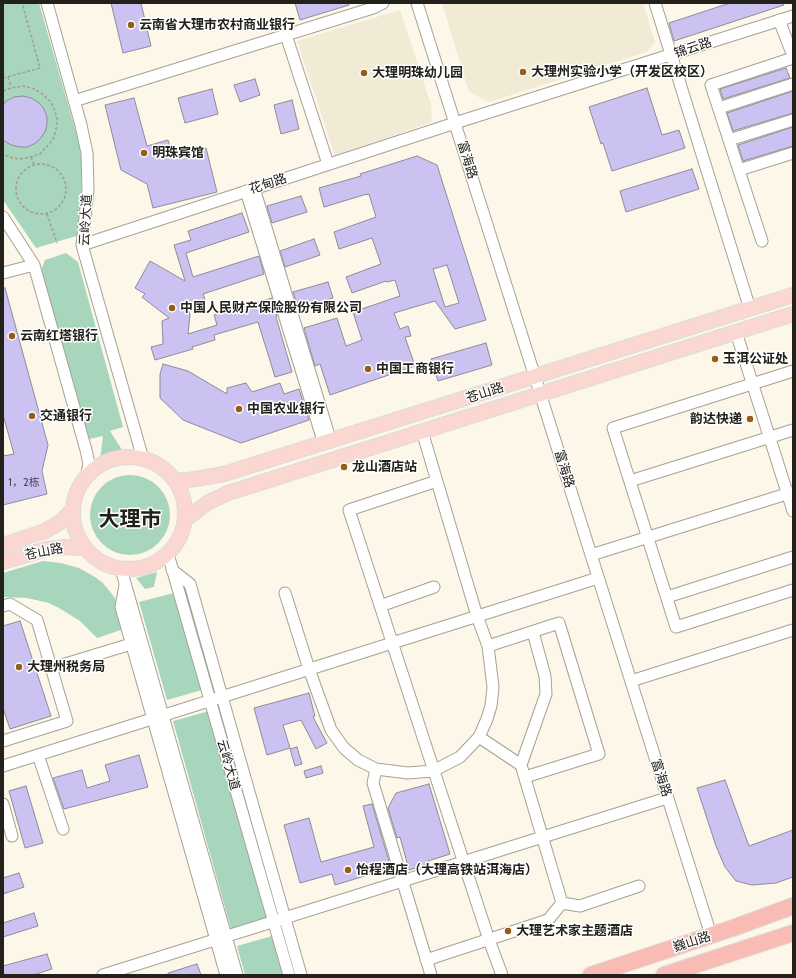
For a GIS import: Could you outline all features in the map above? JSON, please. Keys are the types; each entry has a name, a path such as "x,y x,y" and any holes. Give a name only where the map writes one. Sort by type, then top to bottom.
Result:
{"highway":[{"name":"巍山路","path":"591,975 793,906"},
{"name":"巍山路","path":"664,975 793,933"}],"main road":[{"name":"苍山路","path":"175,481 196,480 218,476 327,443 793,295"},
{"name":"苍山路","path":"185,520 207,503 228,493 793,314"},
{"path":"133,457 143,459 159,466 172,476 182,495 185,506 185,520 180,537 168,554 158,562 146,567 134,569 123,576 110,566 99,561 85,548 74,529 72,510 74,498 79,487 93,469 112,459 133,457"},
{"name":"苍山路","path":"3,545 45,531 62,520 72,510"},
{"name":"苍山路","path":"3,562 46,549 65,547 85,548"}],"street":[{"name":"云岭大道","path":"47,3 84,140 88,163 88,190 82,245 143,459"},
{"path":"74,101 373,8 383,3"},
{"name":"富海路","path":"417,3 711,935"},
{"path":"655,3 750,309"},
{"name":"锦云路","path":"455,123 793,16"},
{"path":"762,241 711,85 793,57 779,20"},
{"path":"286,35 328,164"},
{"path":"719,108 793,84"},
{"path":"729,140 793,120"},
{"name":"花甸路","path":"82,245 455,123"},
{"path":"739,170 793,153"},
{"path":"250,190 327,443"},
{"path":"3,217 34,265 86,450 89,464 86,477"},
{"path":"3,273 34,265"},
{"path":"736,332 790,493 793,511"},
{"path":"793,371 613,428 676,627 793,590"},
{"path":"630,481 793,430"},
{"path":"285,593 309,669 331,730 344,748 358,760 376,769 408,773 434,771 460,757 479,737 491,706 493,687 488,646 477,616 422,431"},
{"path":"438,481 349,510 463,862 502,975"},
{"path":"591,555 790,493"},
{"name":"云岭大道","path":"168,554 289,975"},
{"path":"666,597 793,557"},
{"path":"172,570 190,584 301,975"},
{"path":"123,576 121,607 131,644 158,717"},
{"path":"123,576 158,717 221,938 237,975"},
{"path":"3,766 598,578"},
{"path":"380,606 434,588"},
{"path":"3,606 10,604 37,620 67,721 3,741"},
{"path":"488,646 559,624 599,754 525,777"},
{"path":"631,681 793,630"},
{"path":"533,632 544,676 546,694 521,765 562,903"},
{"path":"52,668 131,644"},
{"path":"479,737 521,765"},
{"path":"38,755 63,829"},
{"path":"376,769 373,783 431,975"},
{"path":"103,975 667,798"},
{"path":"3,804 12,836"},
{"path":"562,903 580,906 639,886"},
{"path":"426,960 548,920 562,903"},
{"path":"221,938 226,975"}],"path":[{"path":"3,78 40,68 22,3"},
{"path":"8,77 11,88"},
{"path":"3,91 23,86 36,89 50,101 56,112 57,125 54,137 40,154 22,159 12,158 3,154"},
{"path":"31,157 34,165"},
{"path":"45,164 52,166 62,175 67,188 63,202 59,207 47,214 40,214 27,210 22,206 16,193 17,180 26,169 34,165 45,164"},
{"path":"47,214 57,243"}],"shaded area":[{"name":"大理州实验小学（开发区校区）","path":"442,3 643,3 655,42 647,52 489,102 469,92"},
{"name":"大理明珠幼儿园","path":"400,10 431,105 432,122 335,156 297,41"}],"green space":[{"path":"3,3 39,3 80,146 82,164 80,235 36,248 3,200"},
{"path":"66,253 78,262 123,427 110,431 124,453 100,460 103,436 89,439 40,273 45,260"},
{"path":"130,475 145,478 158,487 167,500 170,515 167,530 158,543 145,552 130,555 115,552 102,543 93,530 90,515 93,500 102,487 115,478"},
{"path":"43,561 61,563 79,568 103,583 115,598 124,629 97,638 80,621 49,603 27,598 3,597 3,573"},
{"path":"157,572 154,587 145,589 136,578"},
{"path":"174,593 202,690 167,700 139,602"},
{"path":"213,710 270,918 231,929 173,721"},
{"path":"276,935 287,975 245,975 237,946"}],"building":[{"name":"云南省大理市农村商业银行","path":"111,3 141,3 151,46 123,53"},
{"path":"295,3 349,3 349,5 300,20"},
{"path":"730,3 783,3 784,5 674,41 669,23"},
{"path":"786,68 790,78 723,99 720,89"},
{"path":"255,79 260,95 240,102 234,85"},
{"path":"647,88 662,135 679,130 685,148 612,171 603,143 601,144 589,107"},
{"path":"212,89 218,114 185,123 178,98"},
{"path":"793,91 793,113 733,131 727,113"},
{"path":"23,96 31,98 39,103 44,109 47,117 47,125 45,132 34,144 27,147 19,147 11,145 3,140 3,105 6,101 14,97"},
{"name":"明珠宾馆","path":"134,98 147,146 168,140 173,157 206,148 217,192 153,208 147,184 121,170 105,105"},
{"path":"292,100 299,129 281,134 274,105"},
{"path":"793,127 793,146 743,161 738,145"},
{"path":"417,156 437,165 486,320 455,329 435,301 394,313 400,329 408,326 411,336 405,337 415,366 330,395 320,364 315,366 304,328 337,318 346,346 362,340 353,312 400,296 395,280 386,281 352,293 346,277 381,264 372,238 339,249 334,232 376,217 369,194 324,207 319,188 361,176 360,174","holes":["447,265 459,303 445,307 433,269"]},
{"path":"692,169 699,189 626,212 620,191"},
{"path":"301,196 307,212 272,223 267,206"},
{"path":"242,213 249,232 186,253 193,277 259,256 264,274 203,294 205,299 187,305 190,315 188,334 217,325 214,315 272,298 292,372 275,377 258,322 214,335 215,340 192,347 193,349 155,360 151,347 163,344 162,321 169,318 142,297 145,294 135,288 150,261 185,281 174,245 191,240 188,231"},
{"path":"314,239 320,255 285,267 280,251"},
{"path":"328,282 333,298 299,309 293,292"},
{"path":"5,288 48,445 42,471 47,494 3,505 3,456 14,454 3,415 3,289"},
{"path":"486,343 492,365 438,381 431,359"},
{"name":"中国农业银行","path":"163,364 188,371 227,394 227,388 246,383 252,392 280,383 284,394 299,389 309,420 241,443 183,420 160,398 160,374"},
{"name":"大理州税务局","path":"20,621 51,716 10,729 3,708 3,626"},
{"path":"309,693 315,716 313,717 327,743 316,749 301,720 283,725 290,748 267,755 254,708"},
{"path":"297,747 302,764 295,766 290,749"},
{"path":"139,755 148,787 64,809 53,778 82,770 87,788 110,781 105,765"},
{"path":"321,766 323,773 306,778 304,771"},
{"path":"725,780 749,846 793,830 793,877 776,883 752,885 736,881 725,867 716,846 697,788"},
{"path":"429,784 450,854 428,861 428,864 409,870 400,837 397,838 388,808 396,793"},
{"path":"26,786 43,843 25,848 9,791"},
{"path":"372,804 391,868 335,885 332,874 300,883 284,825 309,818 321,862 374,847 363,806"},
{"path":"19,873 24,887 3,894 3,878"},
{"path":"34,913 38,926 3,937 3,923"},
{"path":"47,954 52,969 33,975 3,975 3,966"},
{"path":"197,964 201,975 168,975 168,973"}],"place":[{"name":"云南省大理市农村商业银行","path":"131,25"},
{"name":"大理州实验小学（开发区校区）","path":"523,72"},
{"name":"大理明珠幼儿园","path":"364,73"},
{"name":"明珠宾馆","path":"144,153"},
{"name":"中国人民财产保险股份有限公司","path":"172,308"},
{"name":"云南红塔银行","path":"12,336"},
{"name":"玉洱公证处","path":"715,359"},
{"name":"中国工商银行","path":"368,369"},
{"name":"中国农业银行","path":"239,409"},
{"name":"交通银行","path":"32,416"},
{"name":"韵达快递","path":"750,419"},
{"name":"龙山酒店站","path":"344,467"},
{"name":"大理州税务局","path":"19,667"},
{"name":"怡程酒店（大理高铁站洱海店）","path":"348,870"},
{"name":"大理艺术家主题酒店","path":"508,931"}],"district":[{"name":"大理市","path":"130,520"}]}
